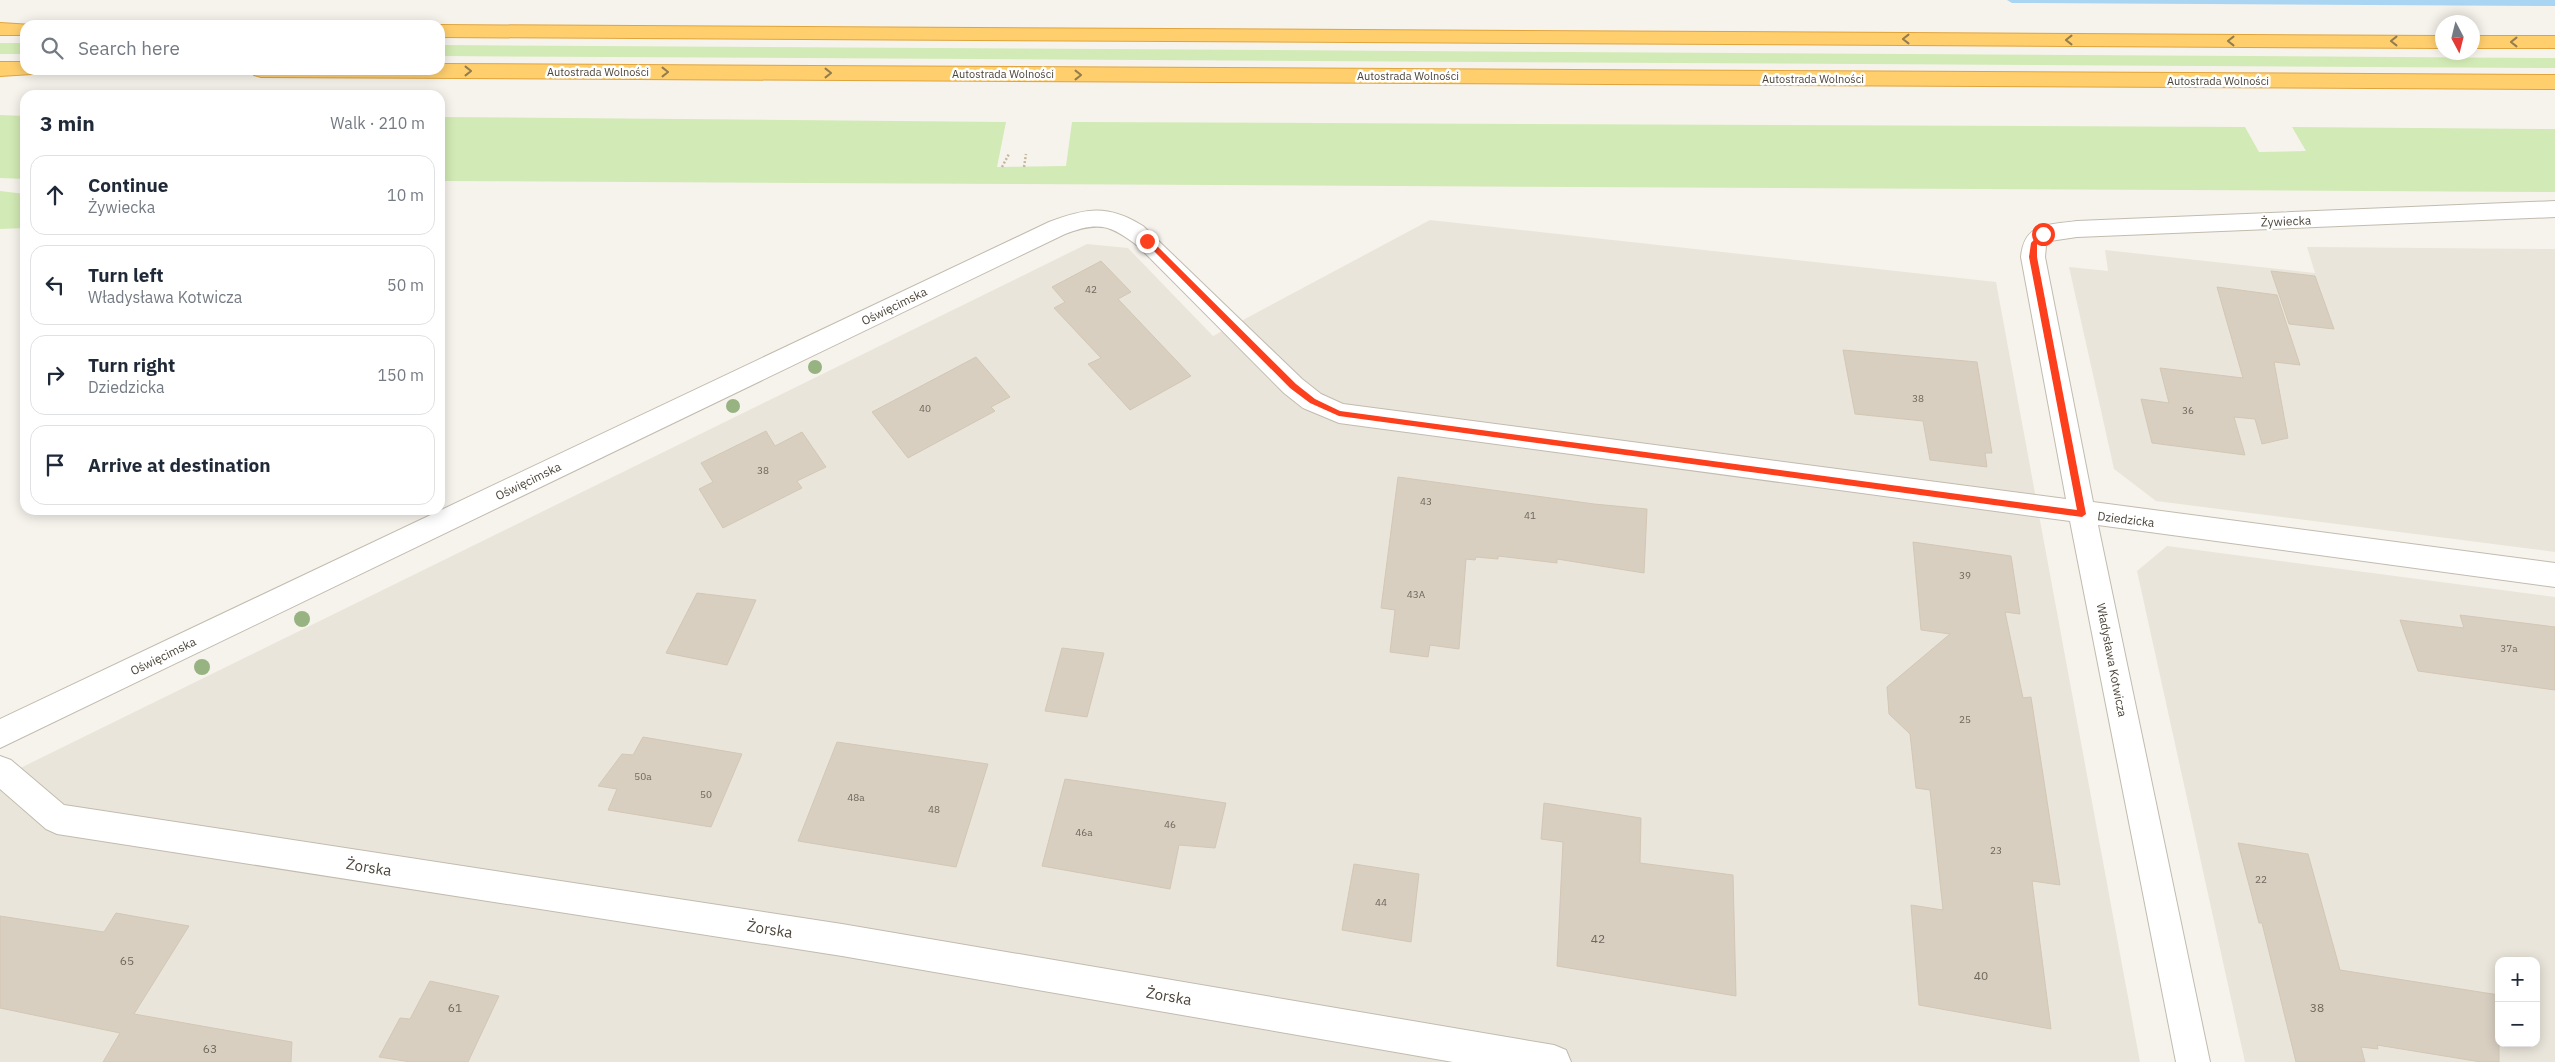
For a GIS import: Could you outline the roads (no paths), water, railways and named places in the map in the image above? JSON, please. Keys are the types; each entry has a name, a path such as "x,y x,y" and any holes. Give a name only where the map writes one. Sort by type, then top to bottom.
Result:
{"highway":[{"path":"0,28 20,29"},
{"path":"445,31 2435,42"},
{"path":"2480,42 2555,42"},
{"path":"0,68 20,69"},
{"name":"Autostrada Wolności","path":"445,71 2555,82"}],"street":[{"name":"Żywiecka","path":"2033,257 2034,243 2043,234 2068,230 2555,209"},
{"name":"Dziedzicka","path":"1057,228 1079,220 1096,217 1118,220 1129,226 1147,241 1293,386 1312,401 1339,414 2082,514 2555,575"},
{"name":"Oświęcimska","path":"0,734 1057,228"},
{"name":"Władysława Kotwicza","path":"2033,257 2082,514 2193,1062"},
{"name":"Żorska","path":"0,770 57,819 842,940 1554,1062"}],"waterway":[{"path":"2012,0 2555,3"}]}
